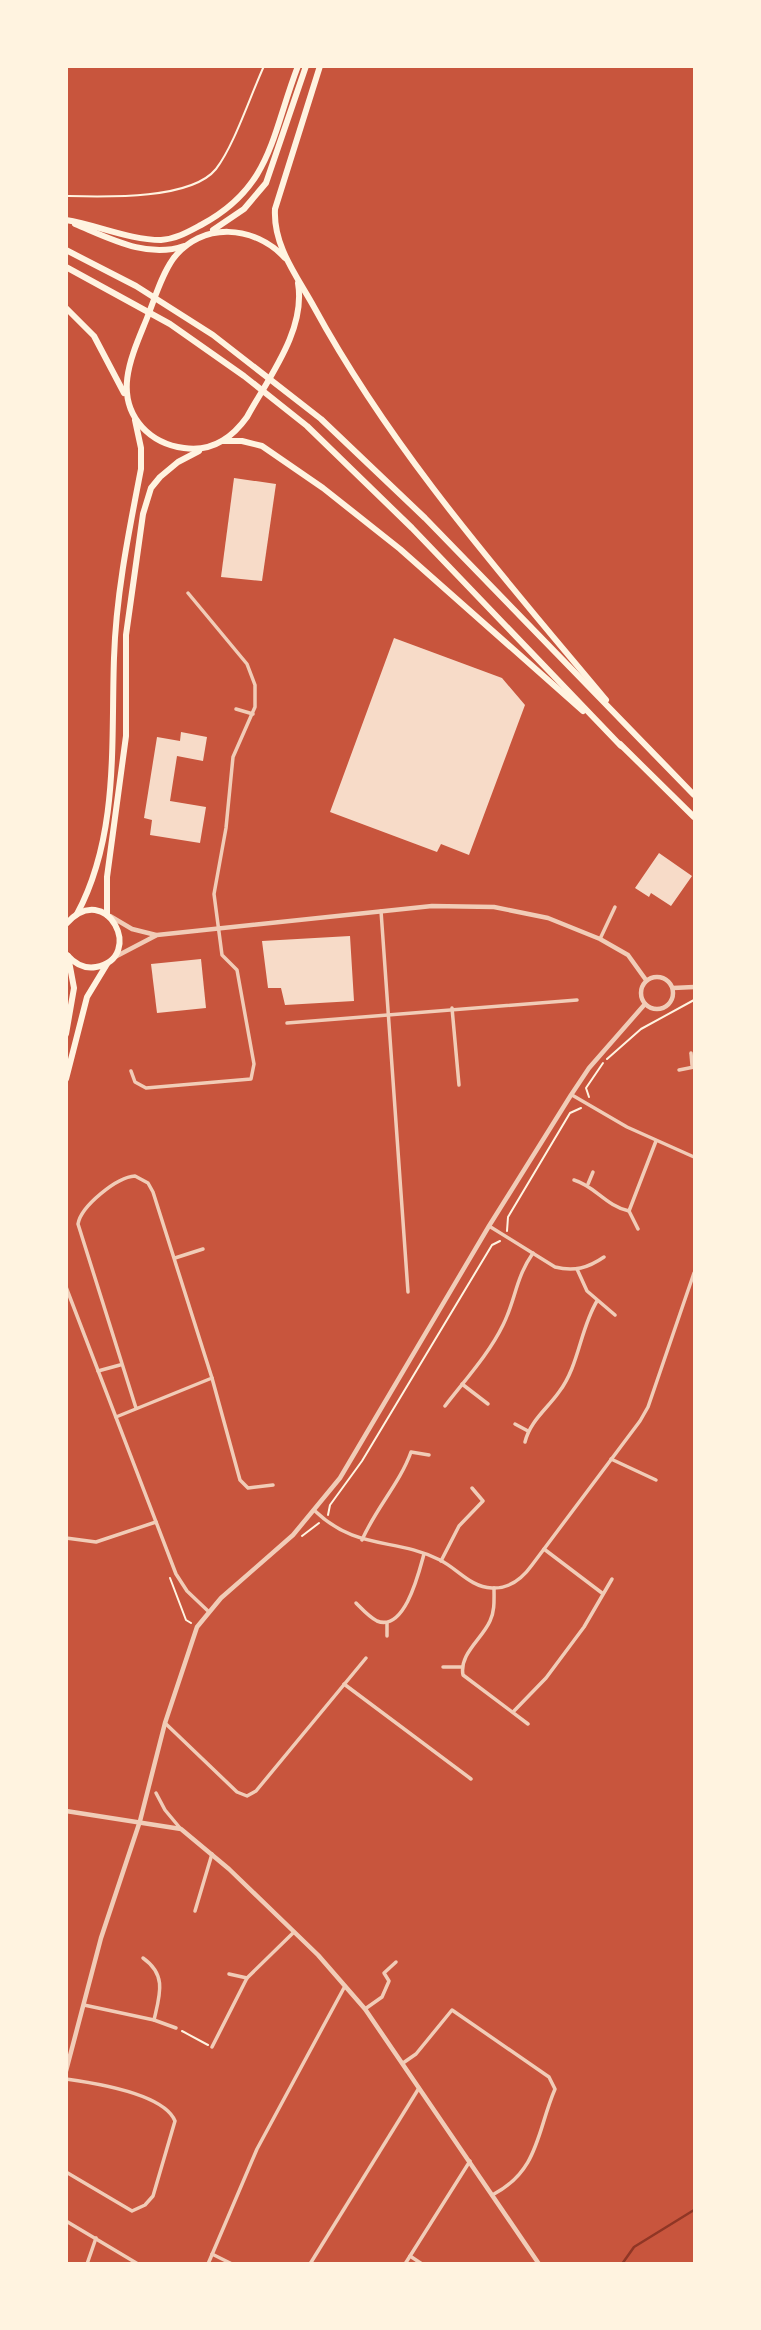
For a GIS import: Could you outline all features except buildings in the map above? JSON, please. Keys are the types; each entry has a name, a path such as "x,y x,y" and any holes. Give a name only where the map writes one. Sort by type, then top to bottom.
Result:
{"highway":[{"path":"66,220 163,240 188,233 227,211 238,202 259,173 298,66"},
{"path":"66,220 133,247 162,251 187,245 205,235 244,209 266,183 306,66"},
{"path":"320,66 275,209 275,228 288,262 354,378 416,469 637,737"},
{"path":"205,235 223,230 250,235 274,247 288,262"},
{"path":"126,398 126,381 133,354 165,274 187,245"},
{"path":"66,250 136,286 213,335 313,411 425,518 695,795"},
{"path":"66,267 170,324 244,376 307,426 412,528 621,746"},
{"path":"223,441 247,417 288,340 300,309 298,281"},
{"path":"66,308 94,335 134,417 141,448 141,469 117,613 114,749 106,826 97,869 77,914 67,924"},
{"path":"134,417 148,433 163,443 192,449 207,447"},
{"path":"109,916 107,877 126,736 126,635 143,514 151,488 167,469 223,441 249,442 271,451 400,549 621,746 695,817"},
{"path":"66,1079 86,997 110,961 120,939 117,925 109,916 89,910 77,914"},
{"path":"67,954 88,967 110,961"},
{"path":"66,1034 74,988 67,954"}],"street":[{"path":"131,1071 135,1082 146,1088 251,1079 254,1064 245,1002 237,970 222,955 214,894 226,828 233,757 253,714 255,685 247,664 188,593"},
{"path":"236,709 253,714"},
{"path":"109,916 132,929 157,935 432,906 494,907 548,918 600,939 628,955 646,980"},
{"path":"600,939 615,907"},
{"path":"382,911 393,1105 408,1293"},
{"path":"110,961 157,935"},
{"path":"662,977 673,988 673,996 666,1007 654,1009 645,1004 640,994 646,980 662,977"},
{"path":"673,988 695,987"},
{"path":"287,1023 577,1000"},
{"path":"66,2071 101,1938 140,1821 165,1723 189,1646 208,1611 272,1556 316,1511 357,1452 489,1226 571,1095 589,1068 645,1004"},
{"path":"452,1008 459,1085"},
{"path":"679,1070 693,1066 691,1052"},
{"path":"571,1095 656,1141 695,1157"},
{"path":"629,1211 656,1141"},
{"path":"587,1184 593,1172"},
{"path":"136,1408 82,1240 80,1216 122,1180 135,1176 142,1179 153,1192 212,1378 240,1480 248,1488 274,1485"},
{"path":"574,1180 587,1184 605,1202 629,1211 638,1229"},
{"path":"489,1226 555,1267 577,1269 604,1257"},
{"path":"175,1258 203,1249"},
{"path":"445,1406 497,1336 505,1322 516,1279 533,1253"},
{"path":"577,1269 587,1291 615,1314"},
{"path":"316,1511 324,1519 362,1540 441,1560 470,1582 494,1588 507,1586 524,1576 648,1407 695,1273"},
{"path":"66,1287 176,1574 187,1591 208,1611"},
{"path":"525,1442 528,1431 560,1391 571,1371 590,1313 597,1301"},
{"path":"98,1371 120,1365"},
{"path":"116,1417 212,1378"},
{"path":"462,1384 488,1404"},
{"path":"515,1424 528,1431"},
{"path":"362,1540 383,1499 402,1474 411,1452 429,1455"},
{"path":"611,1459 656,1480"},
{"path":"441,1560 460,1526 483,1501 472,1488"},
{"path":"66,1538 96,1542 156,1522"},
{"path":"544,1549 601,1593"},
{"path":"387,1636 387,1623 405,1607 424,1554"},
{"path":"513,1712 546,1678 584,1627 601,1593 612,1579"},
{"path":"494,1588 491,1620 466,1656 462,1667 470,1683 528,1724"},
{"path":"355,1603 373,1619 387,1623"},
{"path":"165,1723 237,1792 247,1796 256,1791 366,1658"},
{"path":"443,1667 462,1667"},
{"path":"344,1684 471,1779"},
{"path":"156,1793 164,1811 181,1829 212,1854 294,1932 365,2009 539,2263"},
{"path":"66,1811 181,1829"},
{"path":"195,1912 212,1854"},
{"path":"212,2047 247,1978 294,1932"},
{"path":"143,1958 153,1965 162,1980 154,2020"},
{"path":"365,2009 387,1989 388,1981 384,1973 396,1962"},
{"path":"229,1974 247,1978"},
{"path":"208,2263 257,2149 345,1986"},
{"path":"84,2005 154,2020 176,2028"},
{"path":"403,2063 416,2054 452,2010 549,2077 555,2089 544,2115 537,2149 528,2165 507,2188 494,2194"},
{"path":"66,2079 93,2083 155,2101 170,2110 174,2122 152,2196 145,2205 132,2211 66,2172"},
{"path":"310,2263 419,2088"},
{"path":"405,2263 470,2161"},
{"path":"66,2221 138,2263"},
{"path":"87,2263 96,2238"},
{"path":"212,2254 232,2263"},
{"path":"410,2256 422,2263"}],"path":[{"path":"66,196 170,191 201,182 216,169 224,155 264,66"},
{"path":"301,1536 324,1519 492,1245 505,1236 508,1217 570,1114 584,1109 587,1104 590,1098 586,1092 588,1084 614,1051 641,1029 695,1000"},
{"path":"176,2028 212,2047"}],"waterway":[{"path":"622,2264 634,2247 694,2210"}]}
